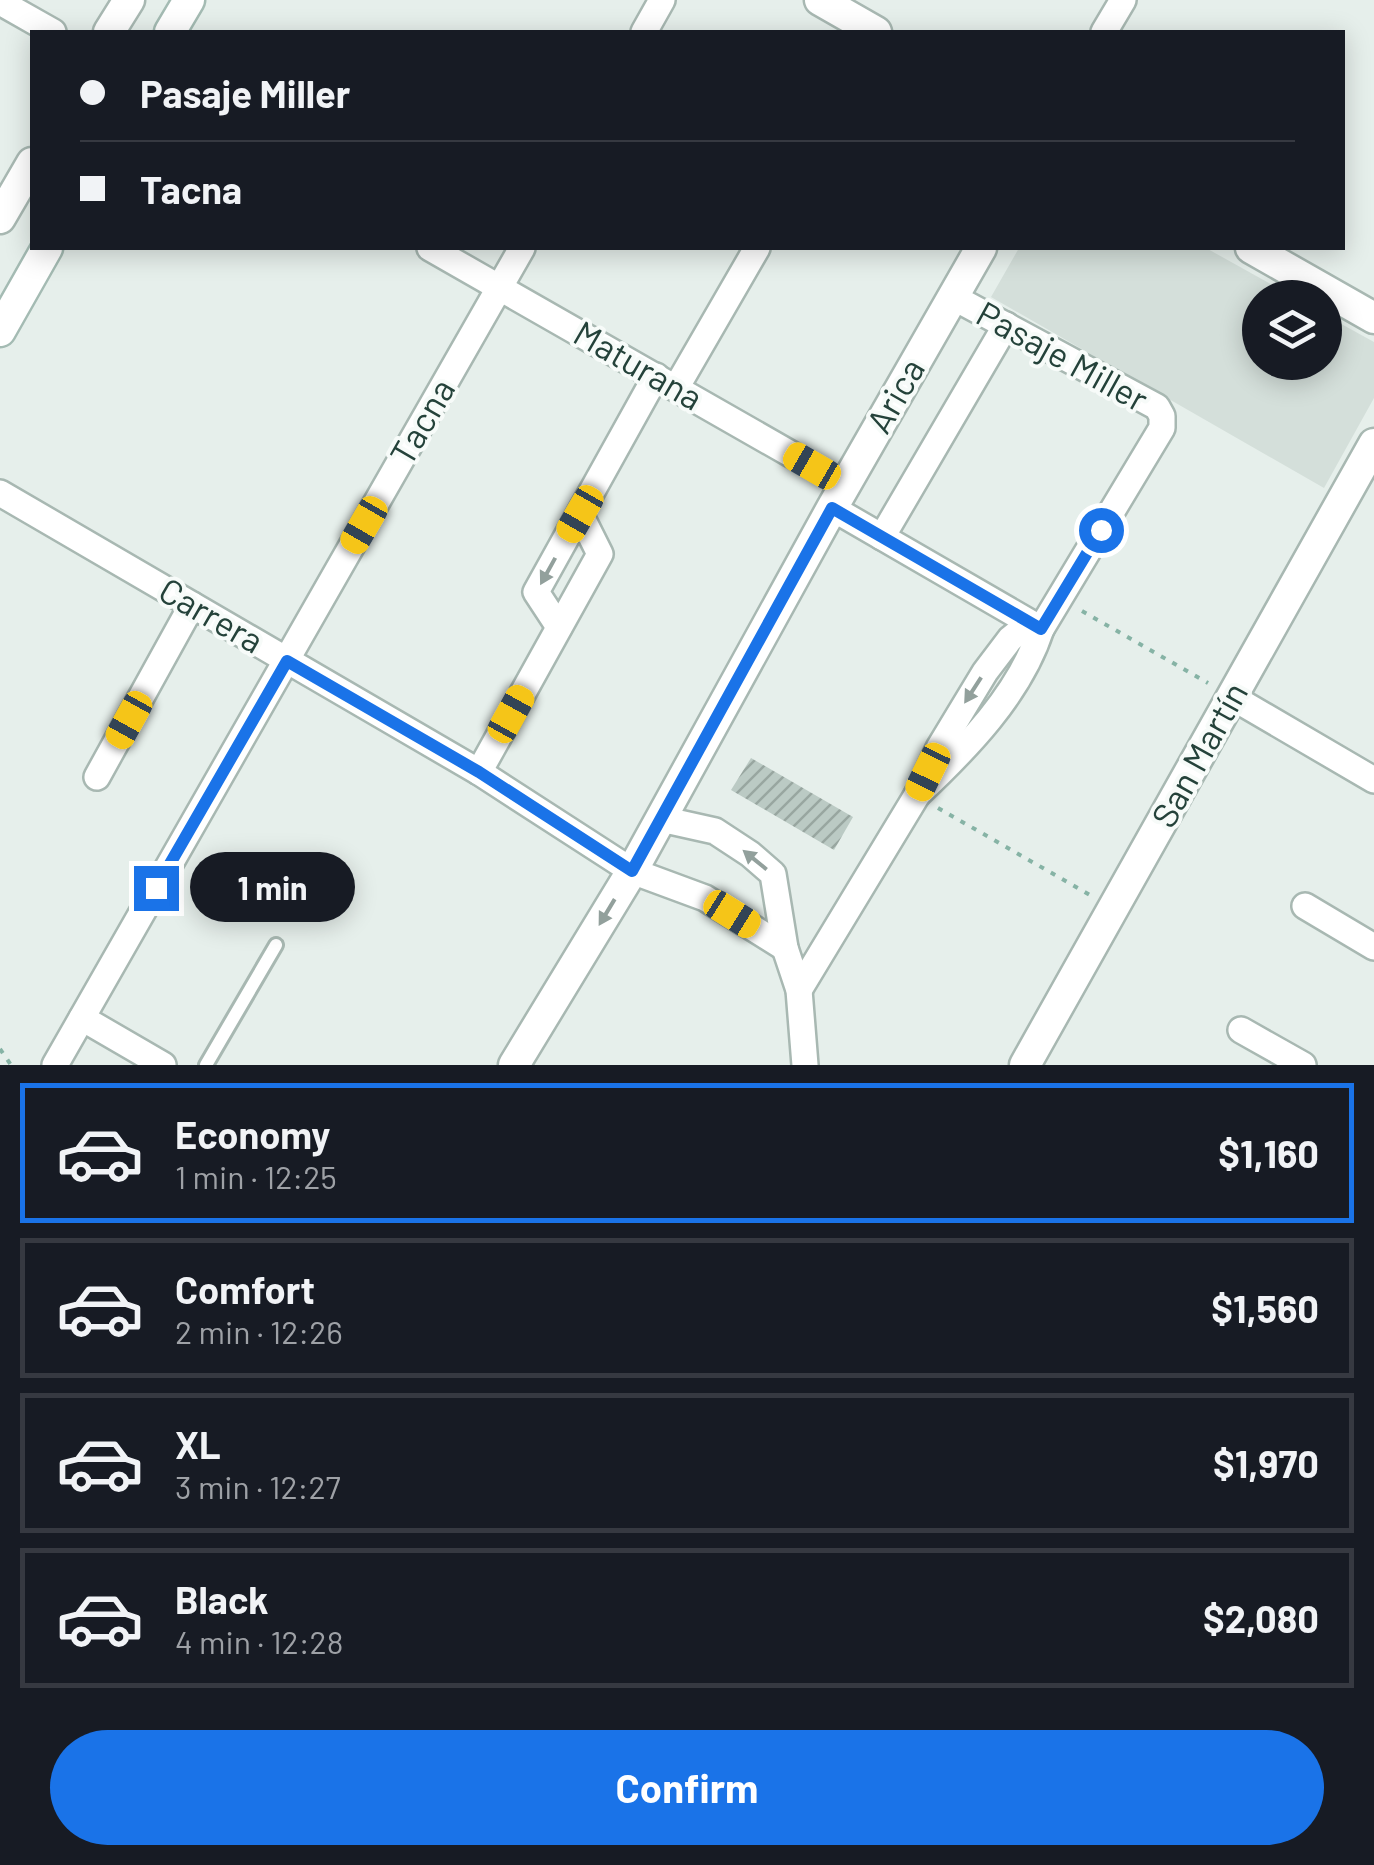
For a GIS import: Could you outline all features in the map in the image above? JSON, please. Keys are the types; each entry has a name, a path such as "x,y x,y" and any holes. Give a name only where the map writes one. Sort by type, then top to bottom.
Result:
{"street":[{"path":"111,30 129,0"},
{"path":"171,30 189,0"},
{"path":"645,30 662,0"},
{"path":"820,0 872,30"},
{"path":"1105,30 1122,0"},
{"path":"0,2 49,30"},
{"path":"0,218 30,166"},
{"path":"0,331 46,250"},
{"name":"Maturana","path":"434,250 666,382 839,496 882,537 1041,629"},
{"name":"Tacna","path":"54,1065 521,250"},
{"path":"559,627 536,592 580,514 756,250"},
{"name":"Arica","path":"514,1065 632,871 980,250"},
{"path":"1255,250 1374,318"},
{"name":"Pasaje Miller","path":"799,990 917,795 965,702 1010,638 1020,631 1041,629 1162,428 1157,407 953,297"},
{"name":"Arica","path":"882,537 1006,325"},
{"name":"San Martín","path":"1025,1065 1374,444"},
{"name":"Carrera","path":"0,493 479,772 632,871 704,898 785,948"},
{"path":"479,772 600,554 580,514"},
{"path":"97,777 192,605"},
{"path":"1232,697 1374,780"},
{"path":"661,819 715,831 773,874 785,948 799,990 805,1065"},
{"path":"1305,906 1374,946"},
{"path":"82,1018 163,1065"},
{"path":"1241,1030 1304,1065"},
{"path":"786,1065 803,1035"}],"lane":[{"path":"206,1065 276,946"}],"path":[{"path":"1060,599 1232,697"},
{"path":"917,795 1114,909"},
{"path":"0,1049 11,1065"}],"shaded area":[{"path":"1018,250 1210,250 1263,280 1242,280 1242,380 1342,380 1342,324 1374,342 1374,398 1324,488 991,297"}],"building":[{"path":"751,758 853,817 834,850 731,790"}],"route":[{"path":"156,888 287,661 479,772 632,871 832,508 1041,629 1101,530"}]}
